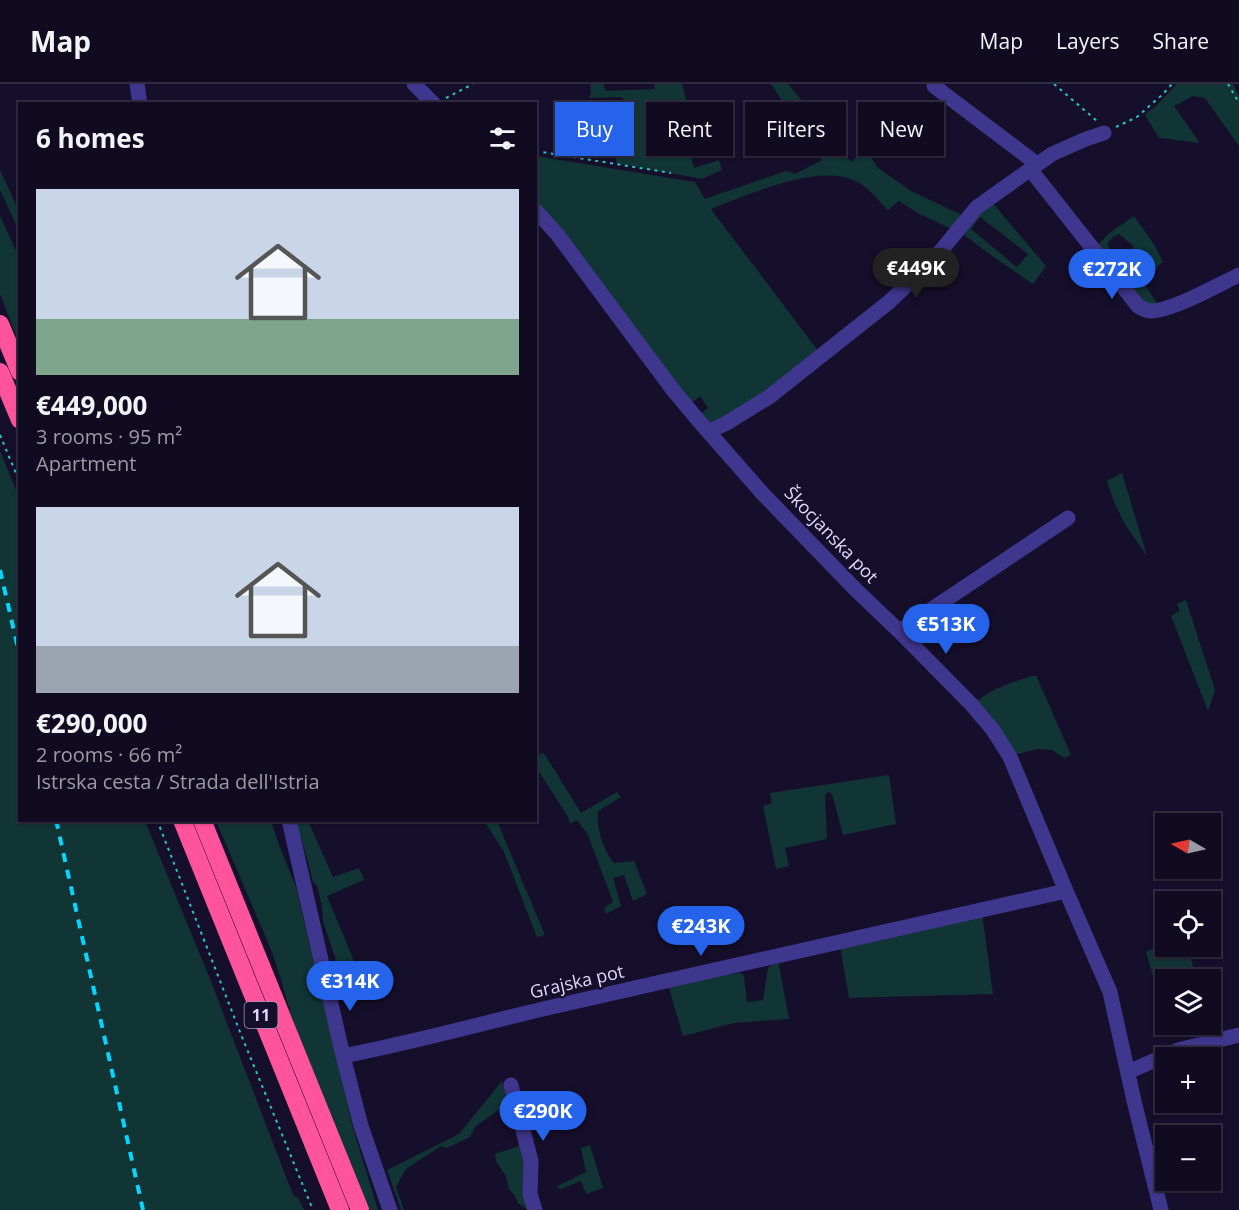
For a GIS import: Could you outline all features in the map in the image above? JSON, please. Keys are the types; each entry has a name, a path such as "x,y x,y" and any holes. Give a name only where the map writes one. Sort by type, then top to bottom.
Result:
{"highway":[{"path":"0,324 18,367"},
{"path":"0,372 18,415"},
{"name":"11","path":"183,822 340,1210"},
{"name":"11","path":"203,822 360,1210"}],"street":[{"path":"137,84 140,102"},
{"path":"414,84 440,101"},
{"path":"934,84 1034,167 1138,306 1148,311 1161,310 1239,275"},
{"path":"709,431 769,397 890,302 934,259 977,207 1052,154 1106,132"},
{"name":"Škocjanska pot","path":"537,212 557,234 673,390 763,494 971,704 993,730 1010,757 1110,992 1161,1210"},
{"path":"899,631 1068,518"},
{"path":"288,822 343,1056 362,1126 390,1210"},
{"name":"Grajska pot","path":"343,1056 1066,891"},
{"path":"1128,1072 1178,1050 1239,1035"},
{"path":"511,1085 531,1161 530,1194 535,1210"}],"path":[{"path":"440,101 473,84"},
{"path":"1054,84 1106,132 1137,117 1172,84"},
{"path":"1228,84 1239,103"},
{"path":"537,151 671,173"},
{"path":"0,435 18,478"},
{"path":"158,822 313,1210"}],"green space":[{"path":"590,84 603,84 606,91 655,89 654,84 682,84 687,102 646,102 646,156 691,156 694,168 719,160 722,170 702,179 616,163 616,156 634,156 634,102 627,102 621,97 589,98"},
{"path":"771,84 788,84 803,102 783,102"},
{"path":"1177,84 1233,84 1239,96 1239,146 1205,98 1193,96 1174,106 1200,143 1159,138 1145,115"},
{"path":"858,154 858,156 870,156 878,168 911,191 964,216 952,229 919,214 899,201 888,210 861,184 845,177 827,175 807,177 765,188 711,209 819,352 738,412 709,423 699,415 708,408 700,396 690,404 537,205 537,156 695,182 705,199 786,171 795,174 822,160 819,156 843,156 853,162"},
{"path":"0,170 18,209 18,229 0,190"},
{"path":"991,201 1046,266 1033,284 959,231","holes":["980,217 1028,254 1017,267 971,229"]},
{"path":"0,216 18,255 18,340 0,294"},
{"path":"1134,216 1154,244 1163,262 1146,276 1135,259 1132,245 1119,234 1107,244 1133,283 1141,279 1160,308 1140,304 1097,246 1108,234"},
{"path":"0,451 18,495 18,822 145,822 210,979 293,1195 299,1199 304,1210 0,1210"},
{"path":"1122,473 1147,556 1126,526 1107,481"},
{"path":"1186,600 1215,690 1208,711 1171,616 1180,611 1177,604"},
{"path":"1036,675 1071,755 1064,758 1052,750 1038,749 1014,755 977,701 998,688"},
{"path":"544,753 581,813 617,792 621,797 598,811 601,839 614,863 634,861 647,894 633,901 624,875 613,878 621,906 606,914 604,908 613,902 588,835 577,820 570,824 568,817 540,773 537,773 537,755"},
{"path":"889,775 896,824 843,835 832,794 828,792 825,795 827,839 785,848 789,866 776,869 763,806 772,803 770,793"},
{"path":"216,822 271,822 296,887 353,1128 378,1210 367,1210 293,1022 272,952"},
{"path":"295,822 308,822 333,877 359,868 364,880 327,896 372,999 349,1001 342,987 323,922 317,886 313,882"},
{"path":"485,822 497,822 545,935 537,937 504,852"},
{"path":"982,913 993,994 849,998 840,946"},
{"path":"1155,948 1155,957 1190,957 1194,969 1155,969 1155,983 1146,952"},
{"path":"778,960 789,1019 734,1023 683,1036 668,985 704,977 741,973 744,976 747,1002 763,1000 768,968"},
{"path":"502,1081 508,1103 475,1127 470,1137 447,1148 441,1146 406,1169 396,1187 404,1210 401,1210 387,1170 459,1134"},
{"path":"522,1145 525,1152 528,1210 518,1203 509,1189 506,1176 496,1161 495,1154"},
{"path":"590,1145 603,1188 586,1194 581,1181 561,1189 556,1187 586,1172 581,1148"}],"railway":[{"path":"0,570 18,648"},
{"path":"56,822 143,1210"}]}
